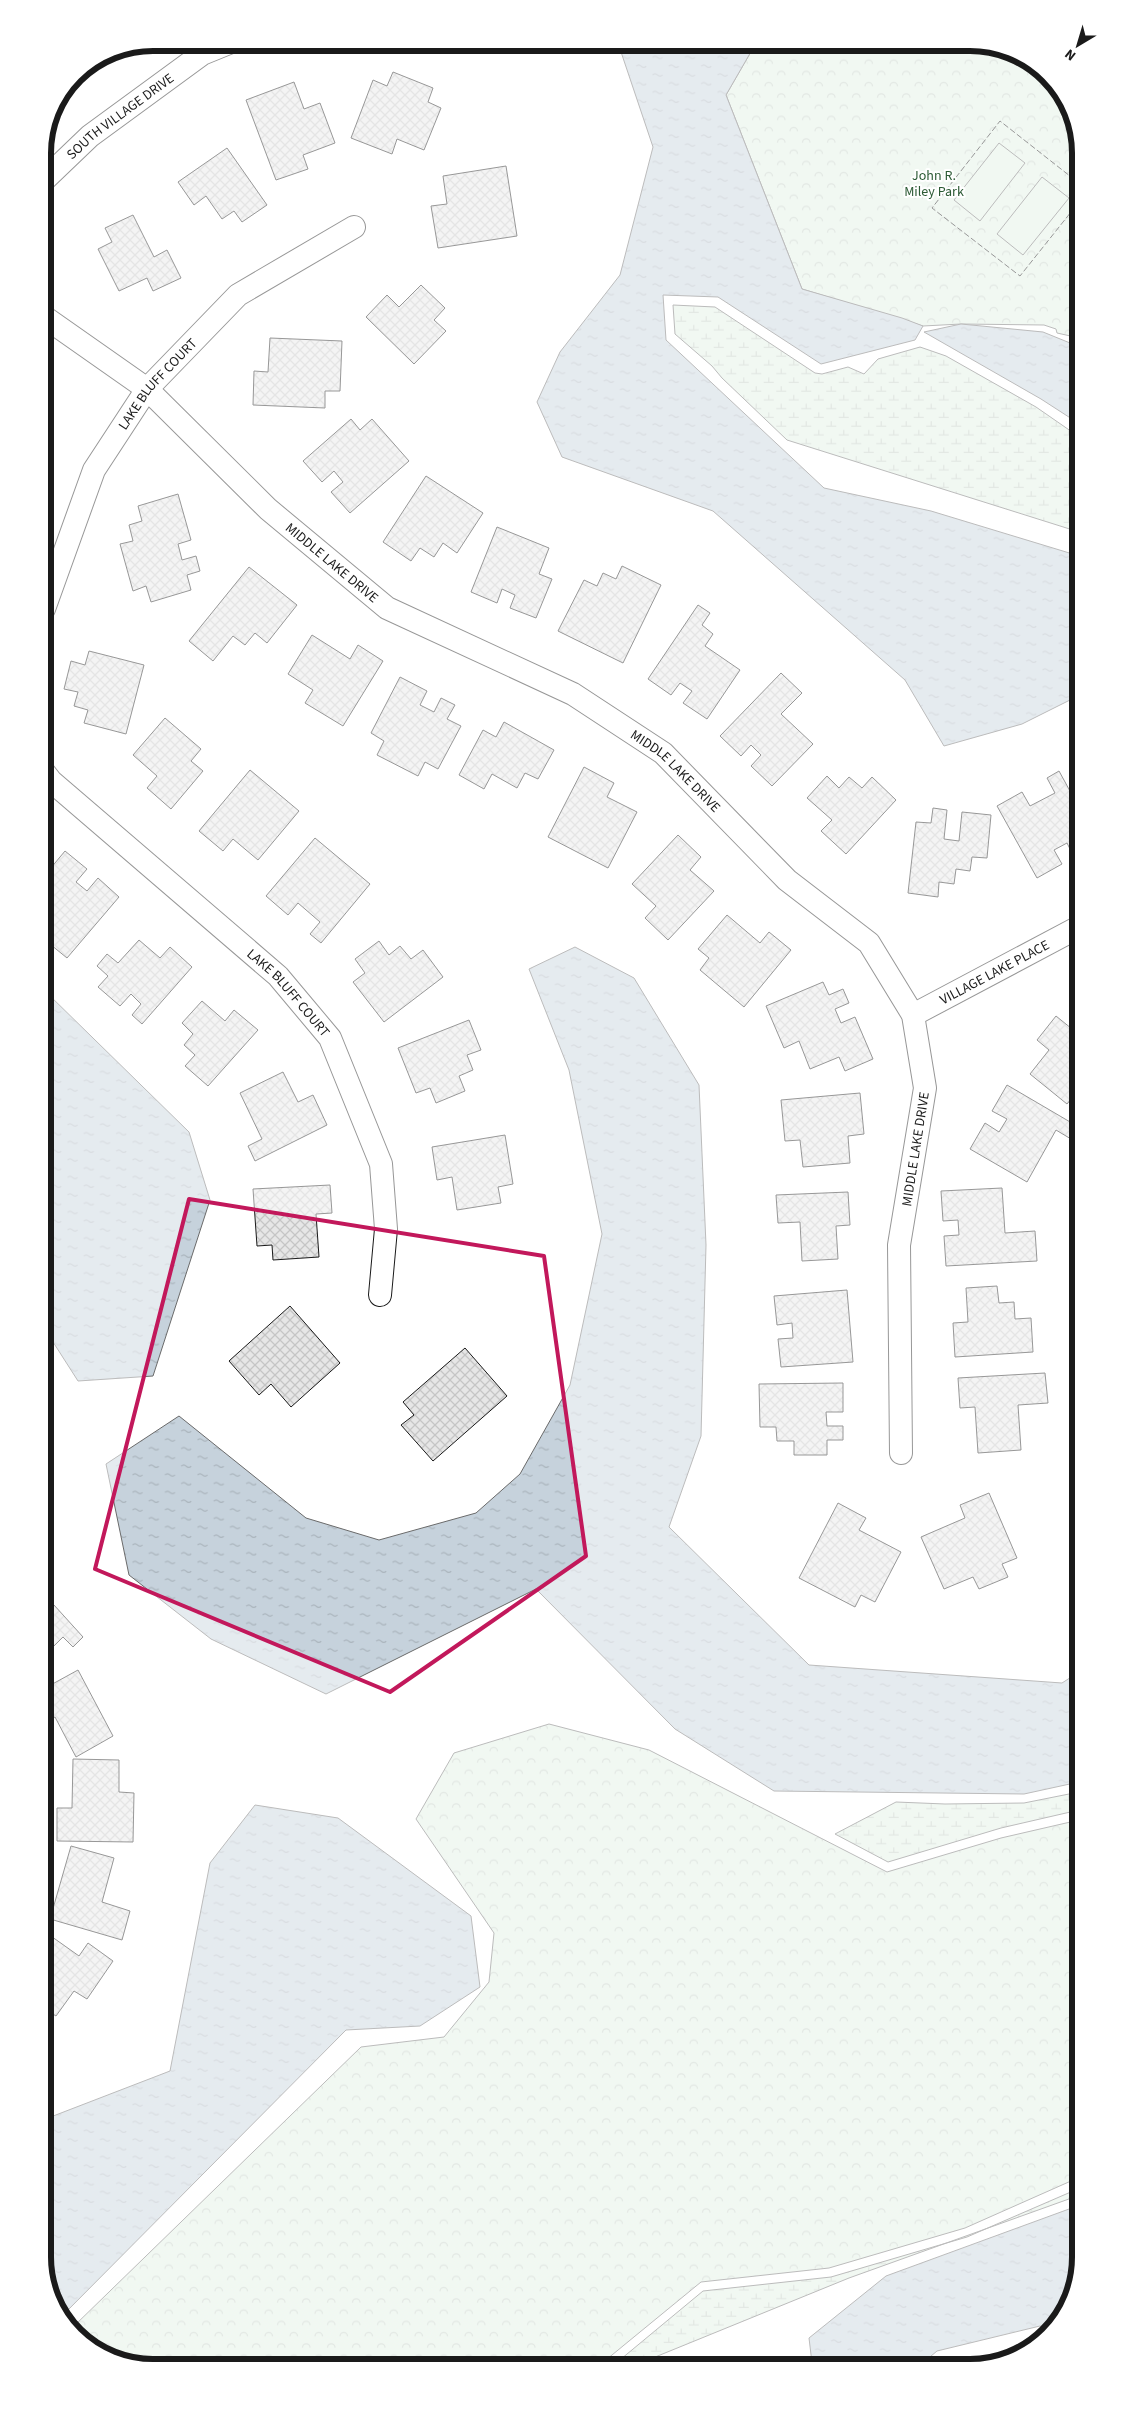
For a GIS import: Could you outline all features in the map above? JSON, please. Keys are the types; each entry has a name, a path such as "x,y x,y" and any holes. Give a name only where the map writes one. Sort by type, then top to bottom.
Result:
{"street":[{"name":"SOUTH VILLAGE DRIVE","path":"51,173 90,136 202,54 209,51"},
{"name":"LAKE BLUFF COURT","path":"51,590 94,470 147,389 238,296 354,227"},
{"name":"MIDDLE LAKE DRIVE","path":"51,322 147,389 268,509 388,608 573,694 663,753 787,880 869,944 913,1015 925,1088 899,1245 901,1453"},
{"name":"LAKE BLUFF COURT","path":"51,781 278,976 330,1038 380,1164 386,1229 380,1295"},
{"name":"VILLAGE LAKE PLACE","path":"913,1015 1072,931"}],"highlighted area":[{"path":"189,1199 544,1256 586,1556 390,1692 95,1569"}],"green space":[{"name":"John R. Miley Park","path":"751,51 976,51 1009,59 1032,72 1051,91 1058,102 1070,133 1072,147 1072,336 1057,333 1056,329 1044,325 961,324 923,326 802,289 726,95"},
{"path":"999,143 1025,163 980,221 954,200"},
{"path":"1042,177 1069,198 1023,255 997,234"},
{"path":"673,305 715,307 815,373 822,374 848,367 864,374 878,359 920,347 946,356 1036,407 1072,432 1072,530 787,440 722,378 712,366 675,334"},
{"path":"549,1724 649,1750 887,1872 1001,1838 1072,1822 1072,2181 965,2228 829,2268 701,2282 607,2359 147,2359 114,2351 91,2338 77,2324 361,2047 444,2037 489,1982 494,1933 416,1819 454,1753"},
{"path":"1072,1793 1072,1812 1001,1828 888,1862 835,1834 896,1802 945,1804 1024,1803"},
{"path":"1072,2191 1072,2198 986,2229"},
{"path":"986,2229 967,2237 946,2243"},
{"path":"946,2243 849,2278 650,2359 621,2359 703,2291 831,2277"}],"water":[{"path":"621,51 751,51 726,95 802,289 902,318 923,326 915,340 821,364 718,297 663,295 666,340 824,488 931,511 1072,554 1072,699 1022,724 944,746 905,680 713,511 562,457 537,402 560,352 620,275 653,147"},
{"path":"961,324 1043,332 1072,344 1072,419 1041,399 924,332"},
{"path":"575,947 634,978 699,1085 706,1245 701,1436 669,1527 809,1665 1062,1683 1072,1677 1072,1784 1024,1794 774,1791 675,1729 536,1589 326,1694 211,1639 129,1575 106,1464 179,1416 306,1518 379,1540 476,1513 520,1474 570,1385 602,1234 569,1070 529,969"},
{"path":"51,997 189,1132 210,1200 153,1376 78,1381 51,1339"},
{"path":"255,1805 338,1818 471,1916 480,1987 420,2026 346,2030 67,2311 57,2290 52,2270 51,2117 170,2071 210,1863"},
{"path":"1072,2208 1072,2263 1070,2277 1061,2302 1043,2327 1040,2326 937,2351 928,2359 812,2359 809,2338 886,2276"}],"building":[{"path":"393,72 433,88 428,102 441,108 424,150 397,139 392,154 351,138 373,80 387,86"},
{"path":"294,82 304,109 320,103 335,143 303,155 308,169 276,180 246,100"},
{"path":"227,148 267,205 242,222 234,211 222,219 206,196 194,205 178,182"},
{"path":"506,166 517,236 438,248 431,206 447,204 443,176"},
{"path":"133,215 154,257 167,250 181,278 153,291 147,278 119,291 98,249 112,242 105,228"},
{"path":"421,285 445,308 434,320 446,331 414,364 366,317 387,295 399,307"},
{"path":"270,338 342,341 340,391 325,391 325,408 253,405 254,371 268,372"},
{"path":"351,419 360,430 372,419 409,461 350,513 331,492 343,482 334,471 322,482 303,461"},
{"path":"426,476 483,513 457,553 443,543 434,557 420,548 411,561 383,542"},
{"path":"178,494 191,540 178,544 182,560 196,556 200,571 187,575 191,590 151,602 146,586 133,591 120,544 133,541 129,525 142,521 138,506"},
{"path":"497,527 549,548 539,574 552,579 536,618 510,608 515,595 502,589 497,603 471,592"},
{"path":"622,566 661,585 623,663 558,631 584,580 597,586 603,573 616,579"},
{"path":"249,567 297,605 267,643 255,633 245,645 233,636 213,661 189,641"},
{"path":"698,605 710,613 702,625 713,634 705,646 740,670 707,719 683,703 692,691 680,683 671,695 648,679"},
{"path":"312,635 350,659 358,645 383,661 343,726 305,703 313,690 288,674"},
{"path":"89,651 144,665 126,734 84,723 88,710 74,706 78,692 64,689 71,661 85,665"},
{"path":"781,673 802,693 781,714 813,744 772,786 751,766 761,755 751,745 741,756 720,736"},
{"path":"400,677 427,691 420,705 434,712 441,698 455,705 447,719 461,726 438,769 425,762 418,776 377,755 384,741 371,733"},
{"path":"165,718 201,749 191,761 203,771 171,809 147,788 157,776 133,755"},
{"path":"504,722 554,750 538,779 525,773 517,788 492,774 484,789 459,775 483,730 496,737"},
{"path":"584,767 614,783 607,797 637,812 608,868 548,837"},
{"path":"250,770 299,811 258,860 233,839 223,851 199,831"},
{"path":"1059,771 1072,795 1072,853 1067,843 1054,850 1062,864 1037,878 997,806 1022,792 1030,806 1055,793 1047,778"},
{"path":"827,776 839,788 849,777 862,788 872,777 896,800 846,854 821,831 832,820 807,798"},
{"path":"933,808 947,810 944,839 959,841 962,812 991,815 987,858 972,857 970,871 956,869 954,884 939,882 938,897 908,893 916,822 931,823"},
{"path":"678,835 701,857 690,870 714,891 668,940 645,918 656,906 632,884"},
{"path":"315,838 370,884 321,943 310,934 320,922 298,903 288,915 266,896"},
{"path":"65,851 87,869 76,882 87,891 98,878 119,897 67,958 51,945 51,868"},
{"path":"727,915 760,943 769,932 791,950 744,1007 700,970 709,958 698,949"},
{"path":"139,940 160,958 170,947 192,967 142,1024 132,1015 141,1004 131,994 120,1006 98,987 108,976 97,966 107,954 118,963"},
{"path":"379,941 389,955 400,946 411,959 423,950 443,977 384,1022 353,982 365,973 355,959"},
{"path":"823,982 829,995 843,989 849,1003 835,1009 841,1023 855,1017 873,1059 845,1071 839,1057 810,1069 799,1041 784,1048 766,1006"},
{"path":"202,1001 225,1021 234,1010 258,1030 208,1086 185,1066 195,1055 184,1045 193,1034 182,1023"},
{"path":"1056,1016 1072,1029 1072,1098 1067,1104 1030,1074 1049,1050 1037,1040"},
{"path":"469,1020 481,1050 467,1055 473,1070 459,1076 465,1091 436,1103 430,1088 416,1093 398,1048"},
{"path":"283,1072 298,1102 313,1095 327,1125 255,1161 248,1146 262,1139 240,1093"},
{"path":"1007,1085 1072,1123 1072,1137 1071,1139 1056,1130 1027,1182 970,1149 985,1123 999,1132 1007,1119 992,1111"},
{"path":"860,1093 864,1134 848,1136 850,1163 803,1167 800,1140 785,1141 781,1100"},
{"path":"505,1135 513,1184 498,1187 501,1203 457,1210 452,1177 437,1180 432,1147"},
{"path":"330,1185 332,1213 316,1214 319,1257 273,1260 272,1245 257,1246 253,1189"},
{"path":"1002,1188 1005,1233 1035,1231 1037,1261 946,1266 944,1236 959,1235 958,1220 943,1221 941,1191"},
{"path":"848,1192 850,1225 836,1226 838,1259 802,1261 800,1222 778,1223 776,1195"},
{"path":"997,1286 999,1303 1014,1302 1015,1319 1031,1318 1033,1352 955,1357 953,1323 968,1322 966,1288"},
{"path":"847,1290 853,1362 781,1367 778,1339 793,1338 792,1323 777,1325 774,1296"},
{"path":"290,1306 340,1363 291,1407 271,1384 259,1395 229,1361"},
{"path":"465,1348 507,1396 433,1461 401,1425 414,1415 403,1402"},
{"path":"1045,1373 1048,1403 1018,1405 1021,1450 978,1453 975,1407 960,1408 958,1378"},
{"path":"843,1383 843,1412 826,1412 827,1426 843,1426 843,1440 827,1440 827,1455 794,1455 794,1441 777,1441 776,1427 760,1427 759,1384"},
{"path":"989,1493 1017,1558 1002,1564 1008,1577 979,1589 973,1577 944,1589 921,1537 965,1518 960,1505"},
{"path":"838,1503 866,1518 859,1530 901,1552 875,1602 861,1595 855,1607 799,1578"},
{"path":"54,1605 83,1637 73,1647 63,1637 51,1649 51,1608"},
{"path":"78,1670 113,1736 76,1757 55,1717 51,1719 51,1685"},
{"path":"73,1759 119,1760 119,1792 134,1793 133,1842 57,1841 57,1808 72,1808"},
{"path":"71,1846 114,1858 102,1902 130,1911 122,1940 51,1919"},
{"path":"51,1936 79,1956 88,1943 113,1961 87,1999 74,1991 56,2016 51,2013"}],"fence":[{"path":"1072,178 1000,121 932,208 1020,276 1072,211"}]}
